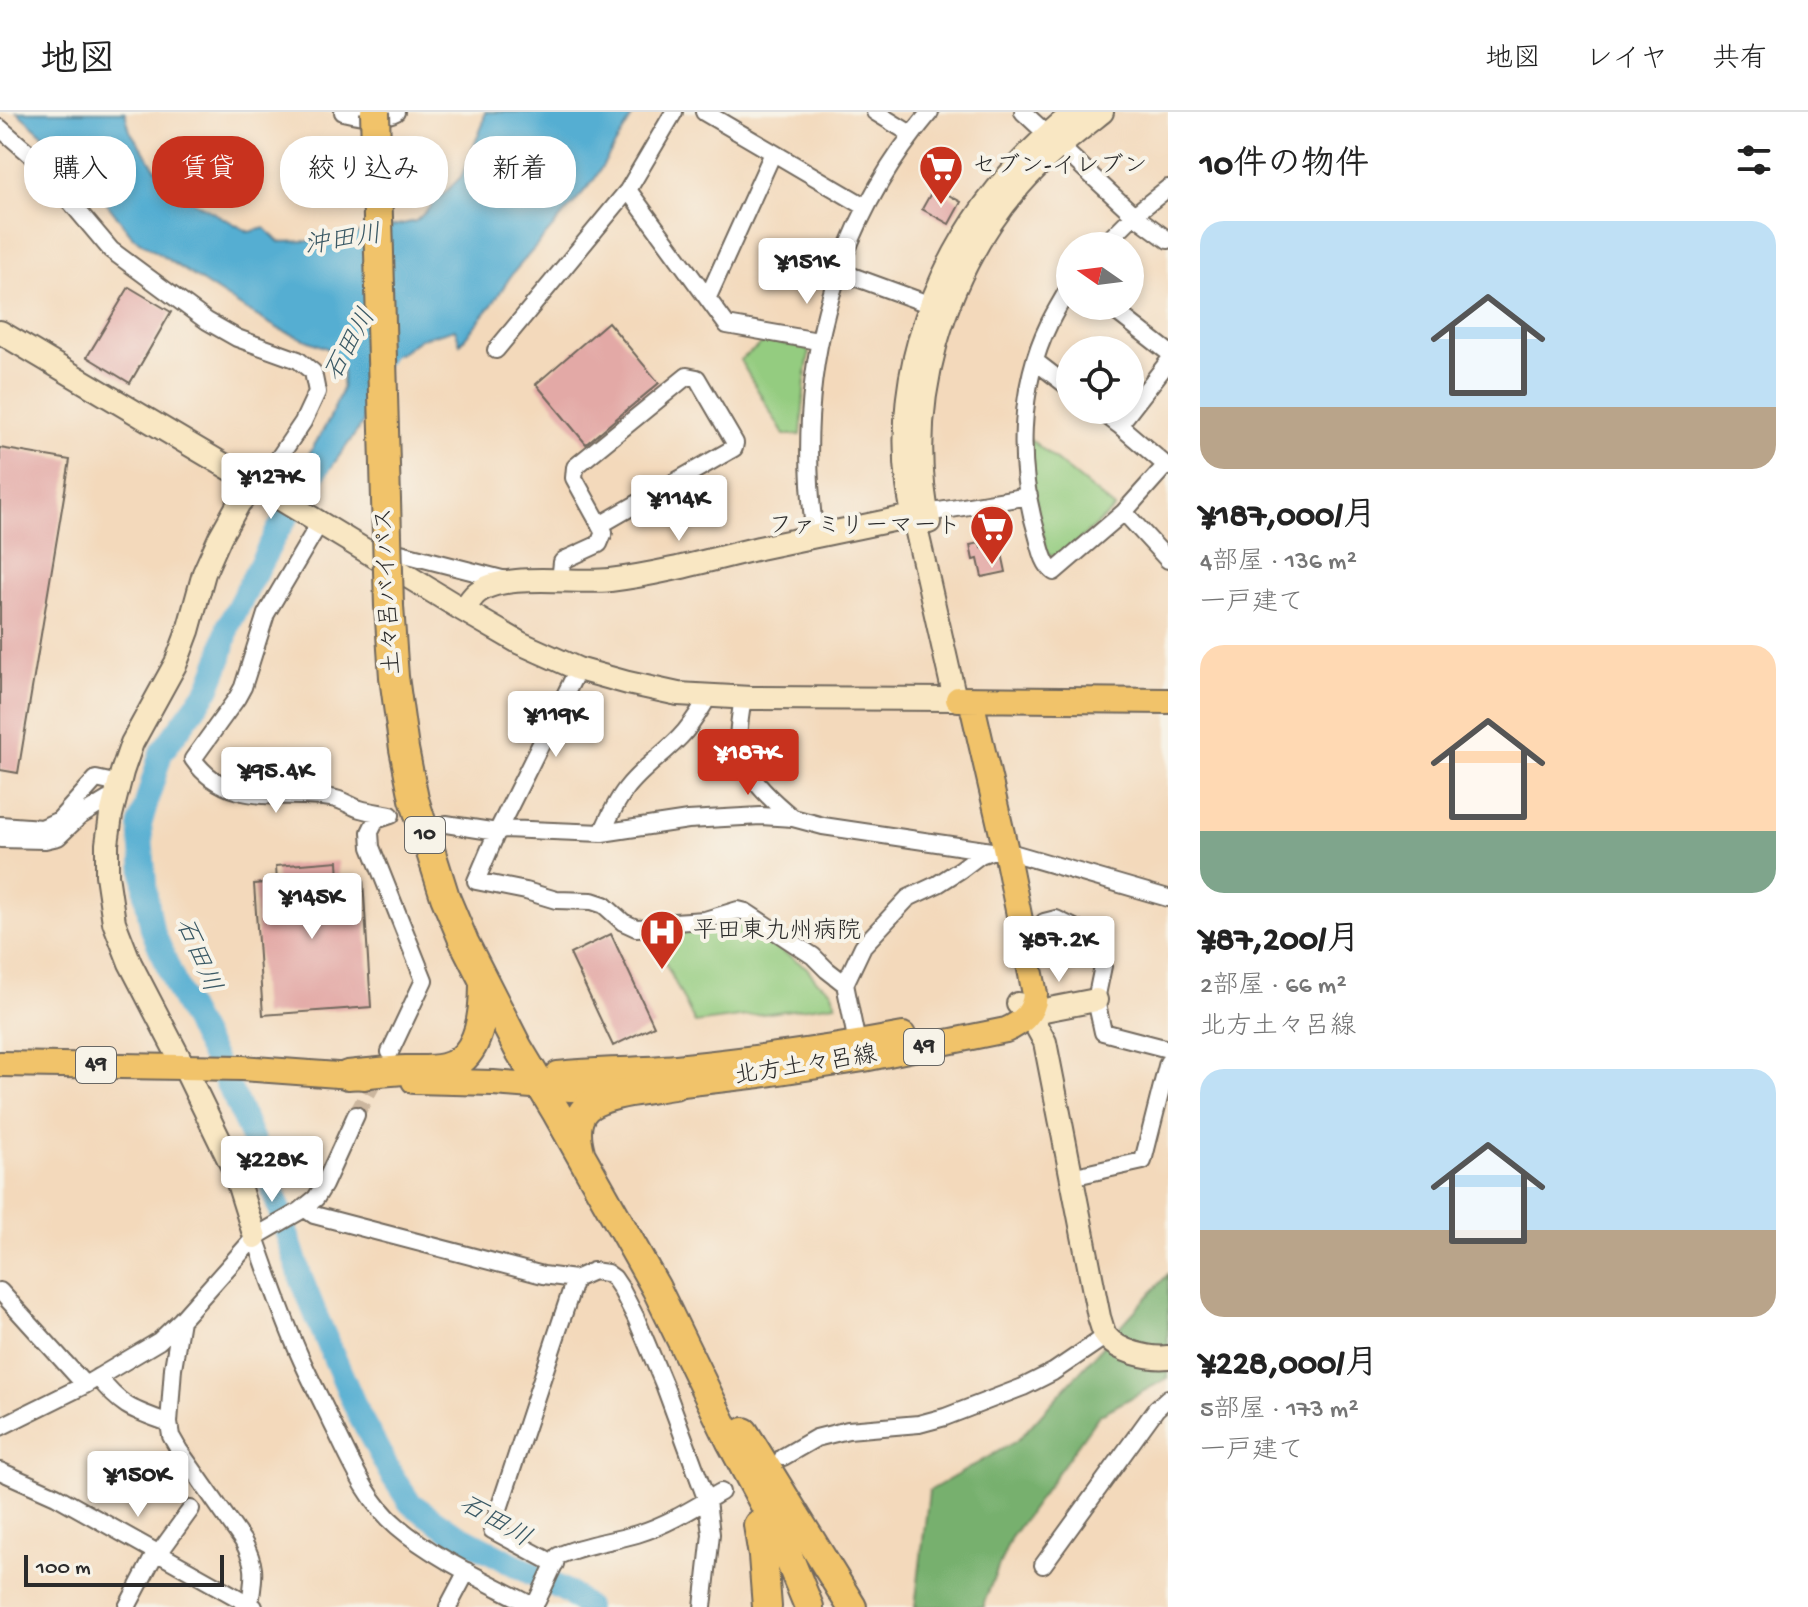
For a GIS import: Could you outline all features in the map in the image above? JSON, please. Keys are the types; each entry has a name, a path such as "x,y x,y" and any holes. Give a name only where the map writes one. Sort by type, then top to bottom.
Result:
{"highway":[{"name":"土々呂バイパス","path":"375,112 389,606 398,706 414,799 445,897 534,1083 545,1120 681,1370 717,1448 766,1524"},
{"path":"348,1075 434,1070 454,1064 470,1050 476,1037 484,983"},
{"name":"土々呂バイパス","path":"534,1083 580,1152 656,1288"},
{"path":"580,1152 576,1129 578,1120 589,1105 607,1097 674,1085"},
{"path":"656,1288 731,1442 766,1524 809,1607"},
{"path":"656,1288 852,1607"},
{"path":"766,1524 763,1556 767,1607"},
{"path":"766,1524 789,1607"},
{"path":"766,1524 830,1607"}],"main road":[{"path":"1024,1008 1035,1001 1035,994 963,700 1168,701"},
{"name":"北方土々呂線","path":"534,1083 571,1073 861,1051 1006,1030 1021,1023 1024,1008"},
{"name":"北方土々呂線","path":"0,1064 242,1068 411,1081 534,1083 571,1089 674,1085 760,1075 861,1051"}],"street":[{"path":"343,112 361,115 390,115 396,112"},
{"path":"496,350 628,190 674,112"},
{"path":"704,112 866,207"},
{"path":"875,112 911,134"},
{"path":"815,536 809,484 809,411 818,341 838,271 866,207 911,134 930,112"},
{"path":"1023,112 1134,215 1168,240"},
{"path":"920,514 923,410 946,310 959,279 995,217 1075,112"},
{"path":"0,332 463,610 520,643 578,669 678,694 963,700 920,514 907,471 907,409 912,372 931,305 944,273 983,207 1006,177 1054,139 1102,112"},
{"path":"0,128 30,154 111,250 207,321 237,338 298,360 313,372 317,392 303,422 276,462 239,503 220,537 204,573 176,663 132,743 117,793 107,844 107,875 114,922 130,963 188,1067 234,1170 259,1234 283,1315 347,1454 369,1494 396,1525 467,1571 529,1604 539,1598 558,1556 579,1547 654,1528 714,1496"},
{"path":"708,297 773,153"},
{"path":"1117,232 1168,188"},
{"path":"628,190 727,325 818,341"},
{"path":"838,271 931,305"},
{"path":"1056,311 1035,361 1026,403 1024,442 1034,525 1047,568 1054,572 1124,512 1167,466 1119,425 1168,362"},
{"path":"1127,320 1168,352"},
{"path":"1035,361 1056,377"},
{"path":"560,581 562,562 599,544 604,532 600,525 574,478 575,467 687,376 697,378 735,443 734,448 600,525"},
{"path":"341,536 509,580 608,580 920,514 1029,496"},
{"path":"1124,512 1168,560"},
{"path":"315,522 266,614 243,687 193,759 203,772 231,790 291,797 329,797 341,799 357,808 391,815 376,820 370,832 371,847 424,980 390,1052"},
{"path":"463,610 477,592 509,580"},
{"path":"578,669 476,881 556,900 592,901 604,905 623,922 636,928 705,920 738,910 746,912 813,956 845,984 861,1051"},
{"path":"602,833 626,789 680,737 709,696"},
{"path":"743,697 738,745 742,757 762,790 793,818"},
{"path":"0,825 42,828 59,820 96,779 117,793"},
{"path":"0,839 45,840 58,837 91,808 117,793"},
{"path":"446,824 497,832 504,829 602,833 688,820 761,816 793,818 823,826 998,851 1168,898"},
{"path":"845,984 863,946 908,898 938,884 980,855 998,851"},
{"path":"1044,922 1056,919 1081,931 1099,948 1103,966 1096,1000 1103,1032 1168,1049"},
{"path":"1096,1000 1024,1008 1045,1042 1099,1317 1106,1336 1118,1346 1143,1356 1168,1357"},
{"path":"1071,1177 1143,1161 1168,1062"},
{"path":"0,1427 92,1381 159,1341 259,1234 316,1198 356,1115"},
{"path":"302,1209 314,1215 543,1275 575,1279 601,1271 614,1278 714,1496 703,1607"},
{"path":"554,1565 492,1530 575,1279"},
{"path":"0,1291 92,1381 109,1391 127,1408 169,1423"},
{"path":"0,1471 56,1496 252,1606 254,1569 251,1556 171,1436 173,1368 181,1320"},
{"path":"783,1457 816,1438 848,1430 919,1424 945,1417 1053,1372 1106,1336"},
{"path":"1043,1565 1156,1409 1168,1398"},
{"path":"127,1607 156,1552 162,1549 191,1509"},
{"path":"448,1607 467,1571"}],"green space":[{"path":"766,341 806,348 809,354 801,435 784,435 740,360"},
{"path":"1030,439 1115,508 1059,558 1047,554 1034,492"},
{"name":"平田東九州病院","path":"731,922 744,927 806,967 817,981 831,990 836,1004 695,1023 653,938 666,932"},
{"path":"1168,1274 1168,1378 1099,1415 1010,1539 984,1607 915,1607 929,1491 1018,1440"}],"water":[{"path":"17,112 125,112 133,136 44,136"},
{"path":"485,112 635,112 594,180 576,201 576,136 478,136"},
{"name":"沖田川","path":"136,140 152,163 152,208 205,208 249,232 265,228 279,242 342,237 416,221 429,208 448,208 448,190 464,170 464,208 570,208 512,274 492,305 460,344 455,329 420,339 400,353 362,366 359,372 364,397 363,423 314,491 295,478 329,420 342,389 343,370 329,349 279,329 133,237 110,208 136,208"}],"building":[{"name":"セブン-イレブン","path":"936,184 961,202 949,224 922,209"},
{"path":"129,287 171,312 130,383 87,357"},
{"path":"608,322 659,383 586,444 536,384"},
{"path":"0,448 70,460 18,773 0,770"},
{"name":"ファミリーマート","path":"980,543 981,548 1000,544 1006,572 982,577 978,559 973,560 970,545"},
{"path":"338,861 339,881 363,879 371,1007 263,1015 254,884 277,882 276,866"},
{"name":"平田東九州病院","path":"611,934 654,1026 613,1046 570,954"}],"waterway":[{"name":"石田川","path":"347,412 384,347"},
{"name":"石田川","path":"322,459 309,485 278,530 228,626 209,688 161,753 140,825 152,929 179,993 235,1099 269,1177 317,1318 359,1415 391,1474 410,1503 452,1532 569,1593 586,1607"}],"tunnel":[{"path":"356,1115 380,1071"}],"place":[{"name":"セブン-イレブン","path":"941,206"},
{"name":"ファミリーマート","path":"992,566"},
{"name":"平田東九州病院","path":"662,971"}]}
